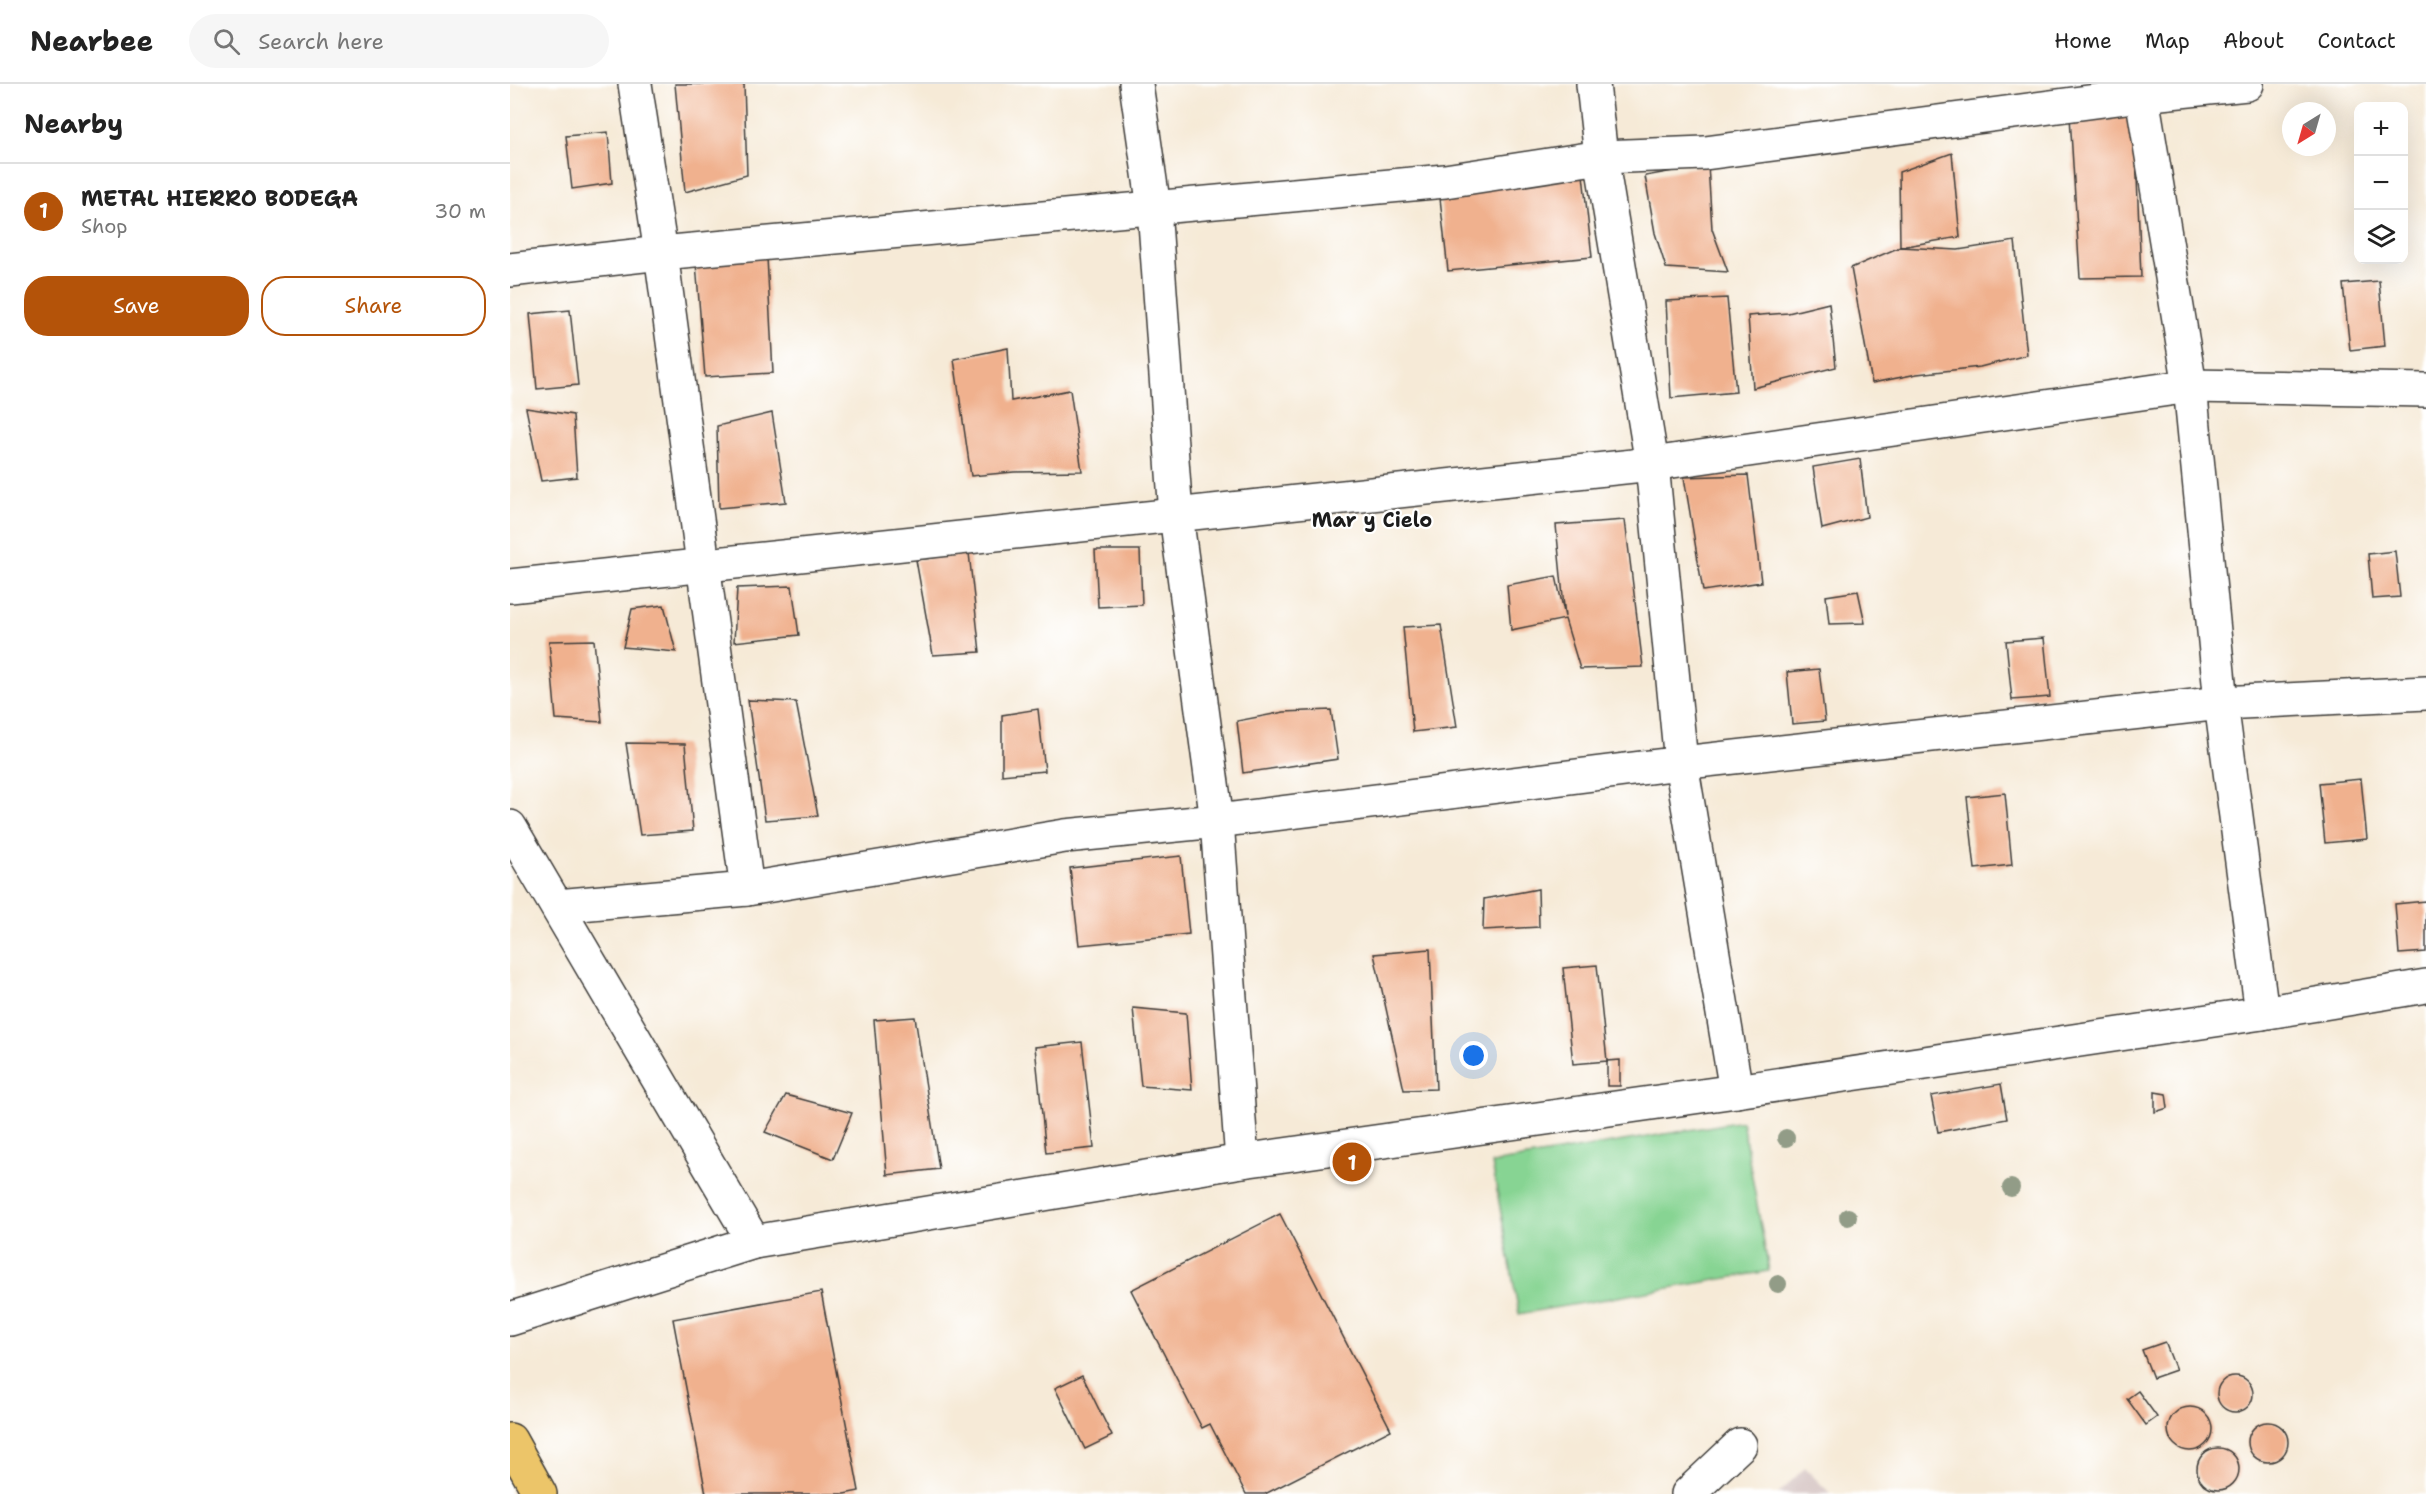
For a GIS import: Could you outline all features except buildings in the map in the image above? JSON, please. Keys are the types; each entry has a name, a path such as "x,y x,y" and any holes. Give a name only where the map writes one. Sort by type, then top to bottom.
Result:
{"main road":[{"path":"510,1440 540,1494"}],"street":[{"path":"635,84 661,253 747,889"},
{"path":"1136,84 1154,208 1176,515 1217,820 1242,1161"},
{"path":"1593,84 1600,157 1652,464 1681,763 1736,1091"},
{"path":"510,270 661,253 1445,181 1600,157 1705,153 2141,90 2247,84"},
{"path":"2141,90 2190,386 2221,703 2262,1013"},
{"path":"510,586 1652,464 2190,386 2426,390"},
{"path":"557,906 747,889 1065,836 1217,820 1681,763 2221,703 2426,693"},
{"path":"510,827 754,1242"},
{"path":"510,1319 754,1242 1242,1161 1736,1091 2262,1013 2426,986"},
{"path":"1688,1494 1740,1445"}],"shaded area":[{"path":"1805,1468 1831,1494 1778,1494"}],"green space":[{"path":"1742,1121 1769,1271 1519,1314 1492,1163"}],"place":[{"name":"METAL HIERRO BODEGA","path":"1352,1162"}],"district":[{"name":"Mar y Cielo","path":"1372,520"}]}
